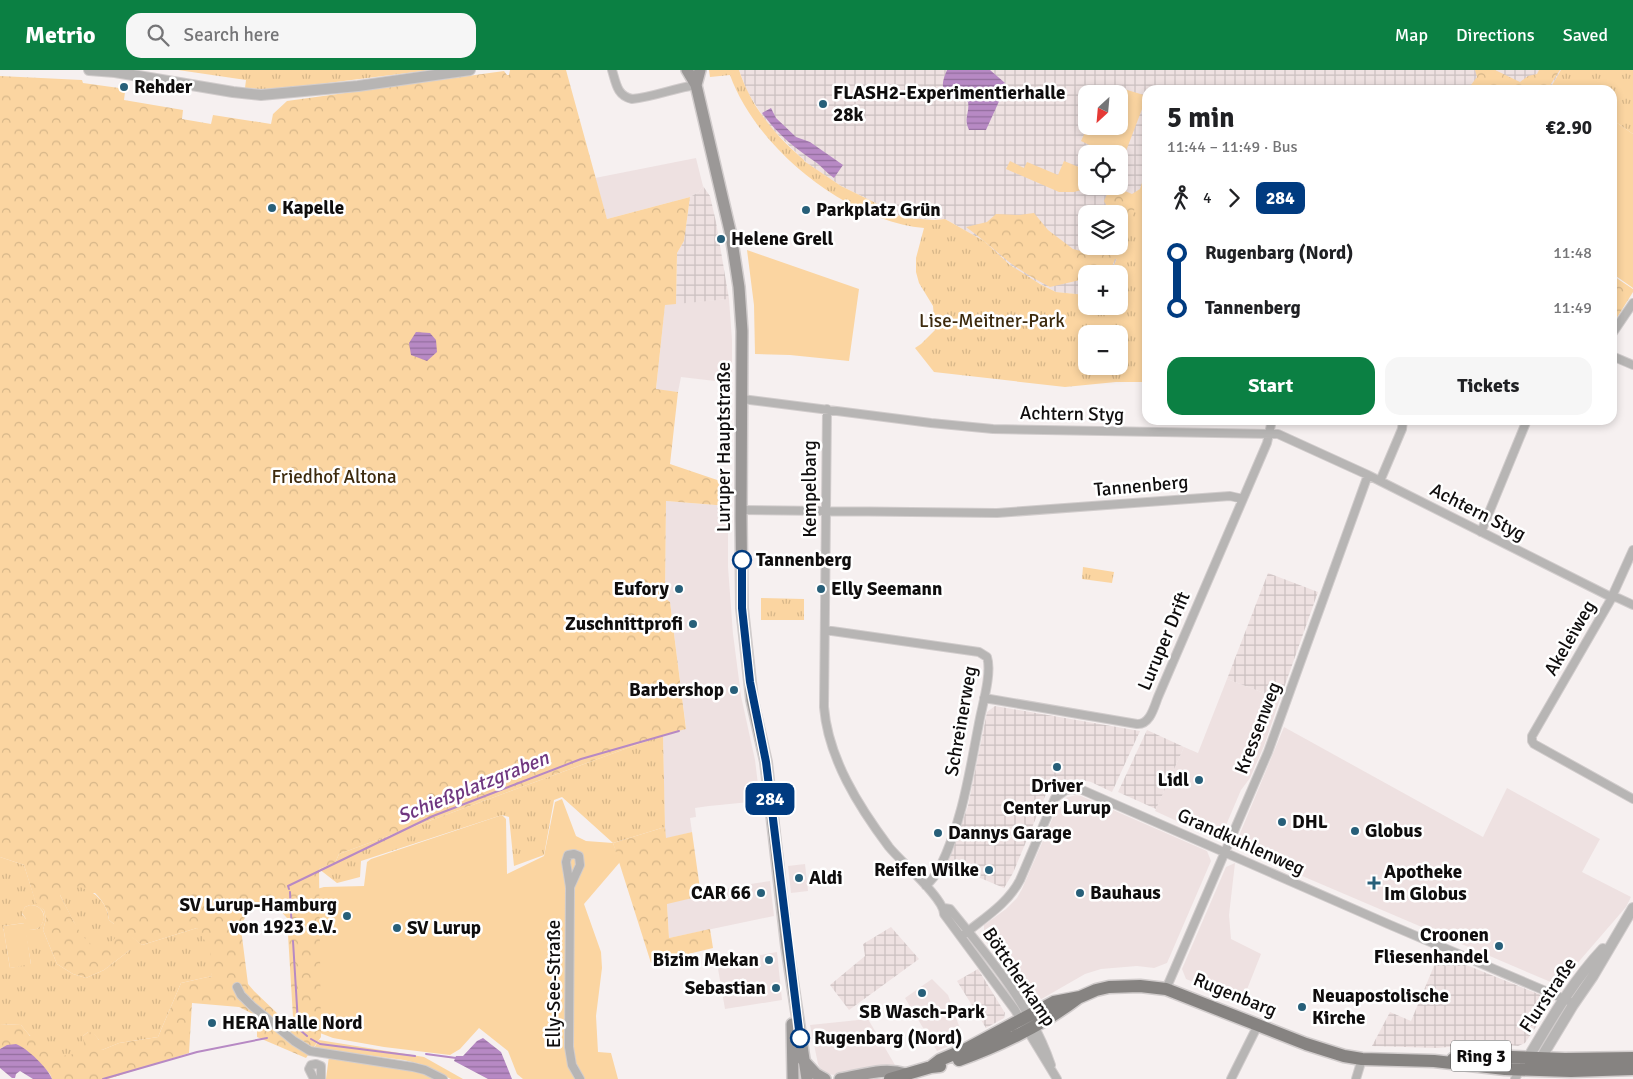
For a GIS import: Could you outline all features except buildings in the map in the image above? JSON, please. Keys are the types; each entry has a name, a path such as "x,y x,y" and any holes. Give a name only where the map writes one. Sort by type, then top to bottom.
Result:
{"main road":[{"name":"Luruper Hauptstraße","path":"687,70 696,85 736,260 742,331 742,608 750,682 766,762 793,990 807,1079"},
{"name":"Luruper Hauptstraße","path":"696,85 700,70"},
{"name":"Rugenbarg","path":"890,1079 931,1066 942,1066 966,1058 1008,1040 1028,1023 1062,1011 1080,997 1096,990 1117,986 1146,986 1166,989 1326,1051 1362,1059 1434,1061 1484,1056 1565,1060 1633,1058"},
{"name":"Luruper Hauptstraße","path":"793,990 793,1079"},
{"path":"803,1060 816,1074 825,1079"},
{"name":"Rugenbarg","path":"1434,1061 1525,1075 1633,1069"},
{"path":"840,1079 884,1070 893,1070 906,1074"}],"street":[{"path":"89,70 115,72 261,95 358,86 470,70"},
{"path":"612,70 618,90 626,98 632,99 696,85"},
{"path":"1617,327 1633,303"},
{"path":"1617,358 1633,365"},
{"name":"Achtern Styg","path":"742,399 993,429 1270,433 1283,436 1380,480 1606,595 1633,605"},
{"name":"Kempelbarg","path":"825,630 827,409"},
{"name":"Luruper Drift","path":"984,698 1136,724 1146,722 1243,499 1270,433 1271,425"},
{"path":"1380,480 1402,425"},
{"path":"1481,532 1525,425"},
{"name":"Kressenweg","path":"1166,989 1268,752 1368,475"},
{"name":"Tannenberg","path":"741,510 997,513 1230,496 1243,499"},
{"name":"Akeleiweg","path":"1633,550 1613,596 1532,736 1534,744 1633,799"},
{"name":"Schreinerweg","path":"825,630 984,654 989,661 984,698 969,774 952,838 940,867 926,886"},
{"name":"Böttcherkamp","path":"825,630 825,719 837,760 857,798 880,834 900,860 926,886 944,908 944,914 1028,1023"},
{"name":"Grandkuhlenweg","path":"961,937 1003,903 1012,893 1020,880 1051,804 1055,798 1072,788 1086,790 1388,924 1569,1001"},
{"name":"Elly-See-Straße","path":"570,887 569,1055 580,1079"},
{"name":"Böttcherkamp","path":"944,908 950,909 968,931 1028,1023 1056,1077"},
{"name":"Flurstraße","path":"1525,1075 1541,1058 1552,1041 1585,968 1616,936 1633,908"},
{"path":"237,987 246,1001 305,1048 318,1052 413,1066 443,1079"},
{"name":"Flurstraße","path":"1525,1075 1528,1058 1569,1001"},
{"path":"1231,1079 1258,1025"},
{"path":"1552,1041 1557,1053 1565,1060"},
{"path":"316,1064 318,1052"},
{"path":"1356,1079 1362,1059"},
{"path":"314,1079 309,1069 311,1065 316,1064 321,1066 321,1079"}],"shaded area":[{"path":"739,70 1561,70 1552,85 1142,85 1142,189 1128,227 1128,205 1078,205 1078,255 1118,255 1114,265 1078,265 1078,294 1056,292 1022,274 984,241 945,219 901,217 841,186 808,164 768,125 747,91"},
{"path":"947,70 990,70 1005,83 1006,86 986,130 969,130 967,122 968,102 953,98 945,92 943,82"},
{"path":"771,108 776,118 796,137 810,142 843,165 834,178 787,141 774,128 762,113"},
{"path":"696,158 703,186 699,192 690,197 607,219 595,178"},
{"path":"703,186 710,196 716,222 729,299 676,304 677,253 684,241 690,197 699,192"},
{"path":"729,299 732,340 732,383 681,377 678,392 656,390 665,304"},
{"path":"416,332 430,333 436,340 437,352 427,361 411,355 409,343"},
{"path":"666,501 728,506 728,567 733,634 741,696 755,760 760,801 695,808 696,817 690,818 692,832 665,839 663,735 686,728 670,602 665,598"},
{"path":"1268,573 1318,592 1280,699 1227,679"},
{"path":"1227,679 1280,699 1264,746 1250,778 1241,790 1221,837 1216,839 1155,811 1184,747 1198,753"},
{"path":"995,706 1140,731 1112,792 1091,782 1077,779 1063,782 1046,794 1013,873 1004,888 947,864 968,806 987,712"},
{"path":"1284,727 1483,837 1507,788 1600,839 1582,872 1631,897 1626,907 1562,981 1553,983 1246,852 1239,846 1239,836"},
{"path":"1147,730 1184,747 1156,809 1118,792"},
{"path":"1076,795 1207,851 1211,861 1167,963 1154,968 1137,966 1101,969 1085,974 1038,1001 1030,997 995,951 984,940 984,925 1006,909 1017,898 1058,806 1065,798"},
{"path":"1235,863 1229,915 1231,939 1261,954 1242,1002 1186,979 1182,969 1226,867"},
{"name":"Aldi","path":"805,864 808,891 791,893 788,866"},
{"path":"770,881 774,916 669,938 667,903 737,886"},
{"path":"891,927 919,959 849,1010 830,985 865,956 863,944"},
{"path":"777,952 782,1000 725,1009 717,963"},
{"path":"1439,954 1546,997 1548,1009 1525,1043 1518,1046 1491,1043 1437,1048 1372,1046 1390,1012 1411,1021"},
{"path":"978,969 1005,1013 1004,1018 986,1028 957,981"},
{"path":"932,979 948,995 964,1040 937,1051 905,998"},
{"path":"868,1019 895,1065 834,1075 821,1070 810,1025"},
{"path":"483,1038 501,1052 512,1079 488,1079 454,1061 456,1056 463,1056 477,1041"},
{"path":"16,1044 37,1059 52,1079 33,1079 20,1071 16,1074 15,1078 12,1078 0,1068 0,1049 7,1045"}],"green space":[{"path":"178,70 431,70 272,90 245,88 246,80"},
{"name":"Friedhof Altona","path":"510,70 566,70 607,219 690,197 684,241 677,253 676,304 665,305 656,389 678,392 670,464 729,484 728,506 666,501 665,598 670,602 686,729 663,735 339,854 335,863 319,869 321,1037 306,1058 257,1037 257,1016 239,1007 192,1003 189,1053 108,1079 52,1079 50,1074 26,1050 3,1047 0,1049 0,1024 21,1025 30,1036 83,1036 88,1032 93,1032 99,1040 102,1050 119,1043 158,1037 181,983 212,976 197,928 142,945 130,936 130,950 104,970 86,978 73,974 57,964 43,930 46,919 44,910 36,904 24,865 0,857 0,76 82,80 83,83 119,88 119,91 125,92 124,100 183,110 182,119 211,124 213,115 271,124 273,114 287,101 504,71 509,75","holes":["95,893 105,905 109,920 114,924 86,939 74,922 60,895","268,905 277,907 287,918 293,1017 288,1023 282,1021 278,1014 248,984 242,924 250,912"]},
{"name":"Lise-Meitner-Park","path":"709,70 739,70 757,108 783,141 804,161 841,186 906,218 945,219 984,241 1010,265 1040,284 1056,292 1078,294 1078,315 1128,315 1128,265 1114,265 1118,255 1128,255 1128,227 1142,189 1142,382 1116,382 1065,387 934,372 915,348 935,330 933,306 919,283 916,272 916,258 924,228 895,222 865,211 836,196 808,176 783,154 760,129 743,102 730,75 710,77"},
{"path":"1475,70 1495,70 1520,82 1528,76 1537,74 1539,70 1560,70 1550,85 1471,85 1477,77"},
{"path":"1561,70 1633,70 1633,134 1617,123 1617,85 1552,85"},
{"path":"1128,90 1142,94 1142,109 1128,146 1090,145 1081,141 1084,135 1128,135"},
{"path":"1617,123 1633,134 1633,288 1617,277"},
{"path":"1010,161 1024,168 1027,162 1058,175 1064,161 1078,167 1078,191 1059,192 1006,169"},
{"path":"1142,183 1142,250 1137,262 1115,259 1113,265 1078,265 1078,280 1050,287 1014,265 966,227 987,222 996,214 1019,215 1034,213 1048,230 1073,249 1078,250 1078,255 1128,255 1128,205 1106,205 1104,201 1107,195 1128,195 1128,192 1132,194 1140,189"},
{"path":"747,250 859,289 849,361 790,355 755,354 754,305"},
{"path":"1617,278 1633,289 1617,318"},
{"path":"1083,567 1114,572 1112,583 1082,579"},
{"path":"761,598 804,599 804,620 761,620"},
{"path":"663,735 665,827 613,843 562,797 554,800 544,855 514,866 509,817 502,815 361,861 360,877 337,883 319,869 335,863 339,854"},
{"path":"562,799 576,836 586,841 613,843 620,862 584,904 601,952 602,968 596,1016 598,1052 611,1053 618,1079 523,1079 517,1074 508,1051 479,1028 460,1049 450,1055 384,1047 333,1038 320,1033 320,1030 323,1029 322,1025 320,1026 313,890 324,887 364,886 367,862 371,859 502,815 506,819 507,874 544,856 555,802"},
{"path":"665,827 666,838 692,832 701,896 667,904 669,938 710,929 713,948 651,963 613,843"},
{"path":"0,857 24,865 36,903 44,910 46,919 43,930 57,964 73,974 86,978 104,970 130,950 130,935 142,945 197,928 210,949 212,976 181,983 158,1037 119,1043 102,1050 99,1047 99,1040 93,1033 88,1032 83,1036 84,1044 74,1054 56,1057 37,1042 21,1025 0,1024","holes":["30,905 40,908 44,916 40,927 29,930 29,920 22,914 25,907","24,923 31,964 10,968 3,926"]},
{"path":"75,886 94,894 106,907 109,920 114,924 118,932 111,942 96,946 85,939 80,932 60,895 67,888"},
{"path":"30,905 40,908 44,917 40,927 29,930 22,913 25,907"},
{"path":"25,923 31,965 10,968 3,926"},
{"path":"319,1040 424,1057 463,1079 451,1079 420,1064 404,1060 314,1048"},
{"path":"329,1056 419,1069 439,1079 326,1079"}],"waterway":[{"name":"Schießplatzgraben","path":"289,889 288,886 433,816 581,759 679,731"},
{"name":"Schießplatzgraben","path":"290,892 292,933"},
{"name":"Schießplatzgraben","path":"293,941 298,1023"},
{"name":"Schießplatzgraben","path":"296,1030 300,1030 307,1036"},
{"name":"Schießplatzgraben","path":"103,1079 197,1052 267,1038"},
{"path":"311,1039 320,1044 415,1056"},
{"path":"426,1054 456,1058"}],"bus line":[{"name":"284","path":"742,560 742,608 752,700 766,762 787,947 800,1038"}],"place":[{"name":"Rehder","path":"124,87"},
{"name":"FLASH2-Experimentierhalle 28k","path":"823,104"},
{"name":"Kapelle","path":"272,208"},
{"name":"Parkplatz Grün","path":"806,210"},
{"name":"Helene Grell","path":"721,239"},
{"name":"Tannenberg","path":"742,560"},
{"name":"Eufory","path":"679,589"},
{"name":"Elly Seemann","path":"821,589"},
{"name":"Zuschnittprofi","path":"693,624"},
{"name":"Barbershop","path":"734,690"},
{"name":"Driver Center Lurup","path":"1057,767"},
{"name":"Lidl","path":"1199,780"},
{"name":"DHL","path":"1282,822"},
{"name":"Globus","path":"1355,831"},
{"name":"Dannys Garage","path":"938,833"},
{"name":"Reifen Wilke","path":"989,870"},
{"name":"Aldi","path":"799,878"},
{"name":"Apotheke Im Globus","path":"1374,883"},
{"name":"CAR 66","path":"761,893"},
{"name":"Bauhaus","path":"1080,893"},
{"name":"SV Lurup-Hamburg von 1923 e.V.","path":"347,916"},
{"name":"SV Lurup","path":"397,928"},
{"name":"Croonen Fliesenhandel","path":"1499,946"},
{"name":"Bizim Mekan","path":"769,960"},
{"name":"Sebastian","path":"776,988"},
{"name":"SB Wasch-Park","path":"922,993"},
{"name":"Neuapostolische Kirche","path":"1302,1007"},
{"name":"HERA Halle Nord","path":"212,1023"},
{"name":"Rugenbarg (Nord)","path":"800,1038"}]}
